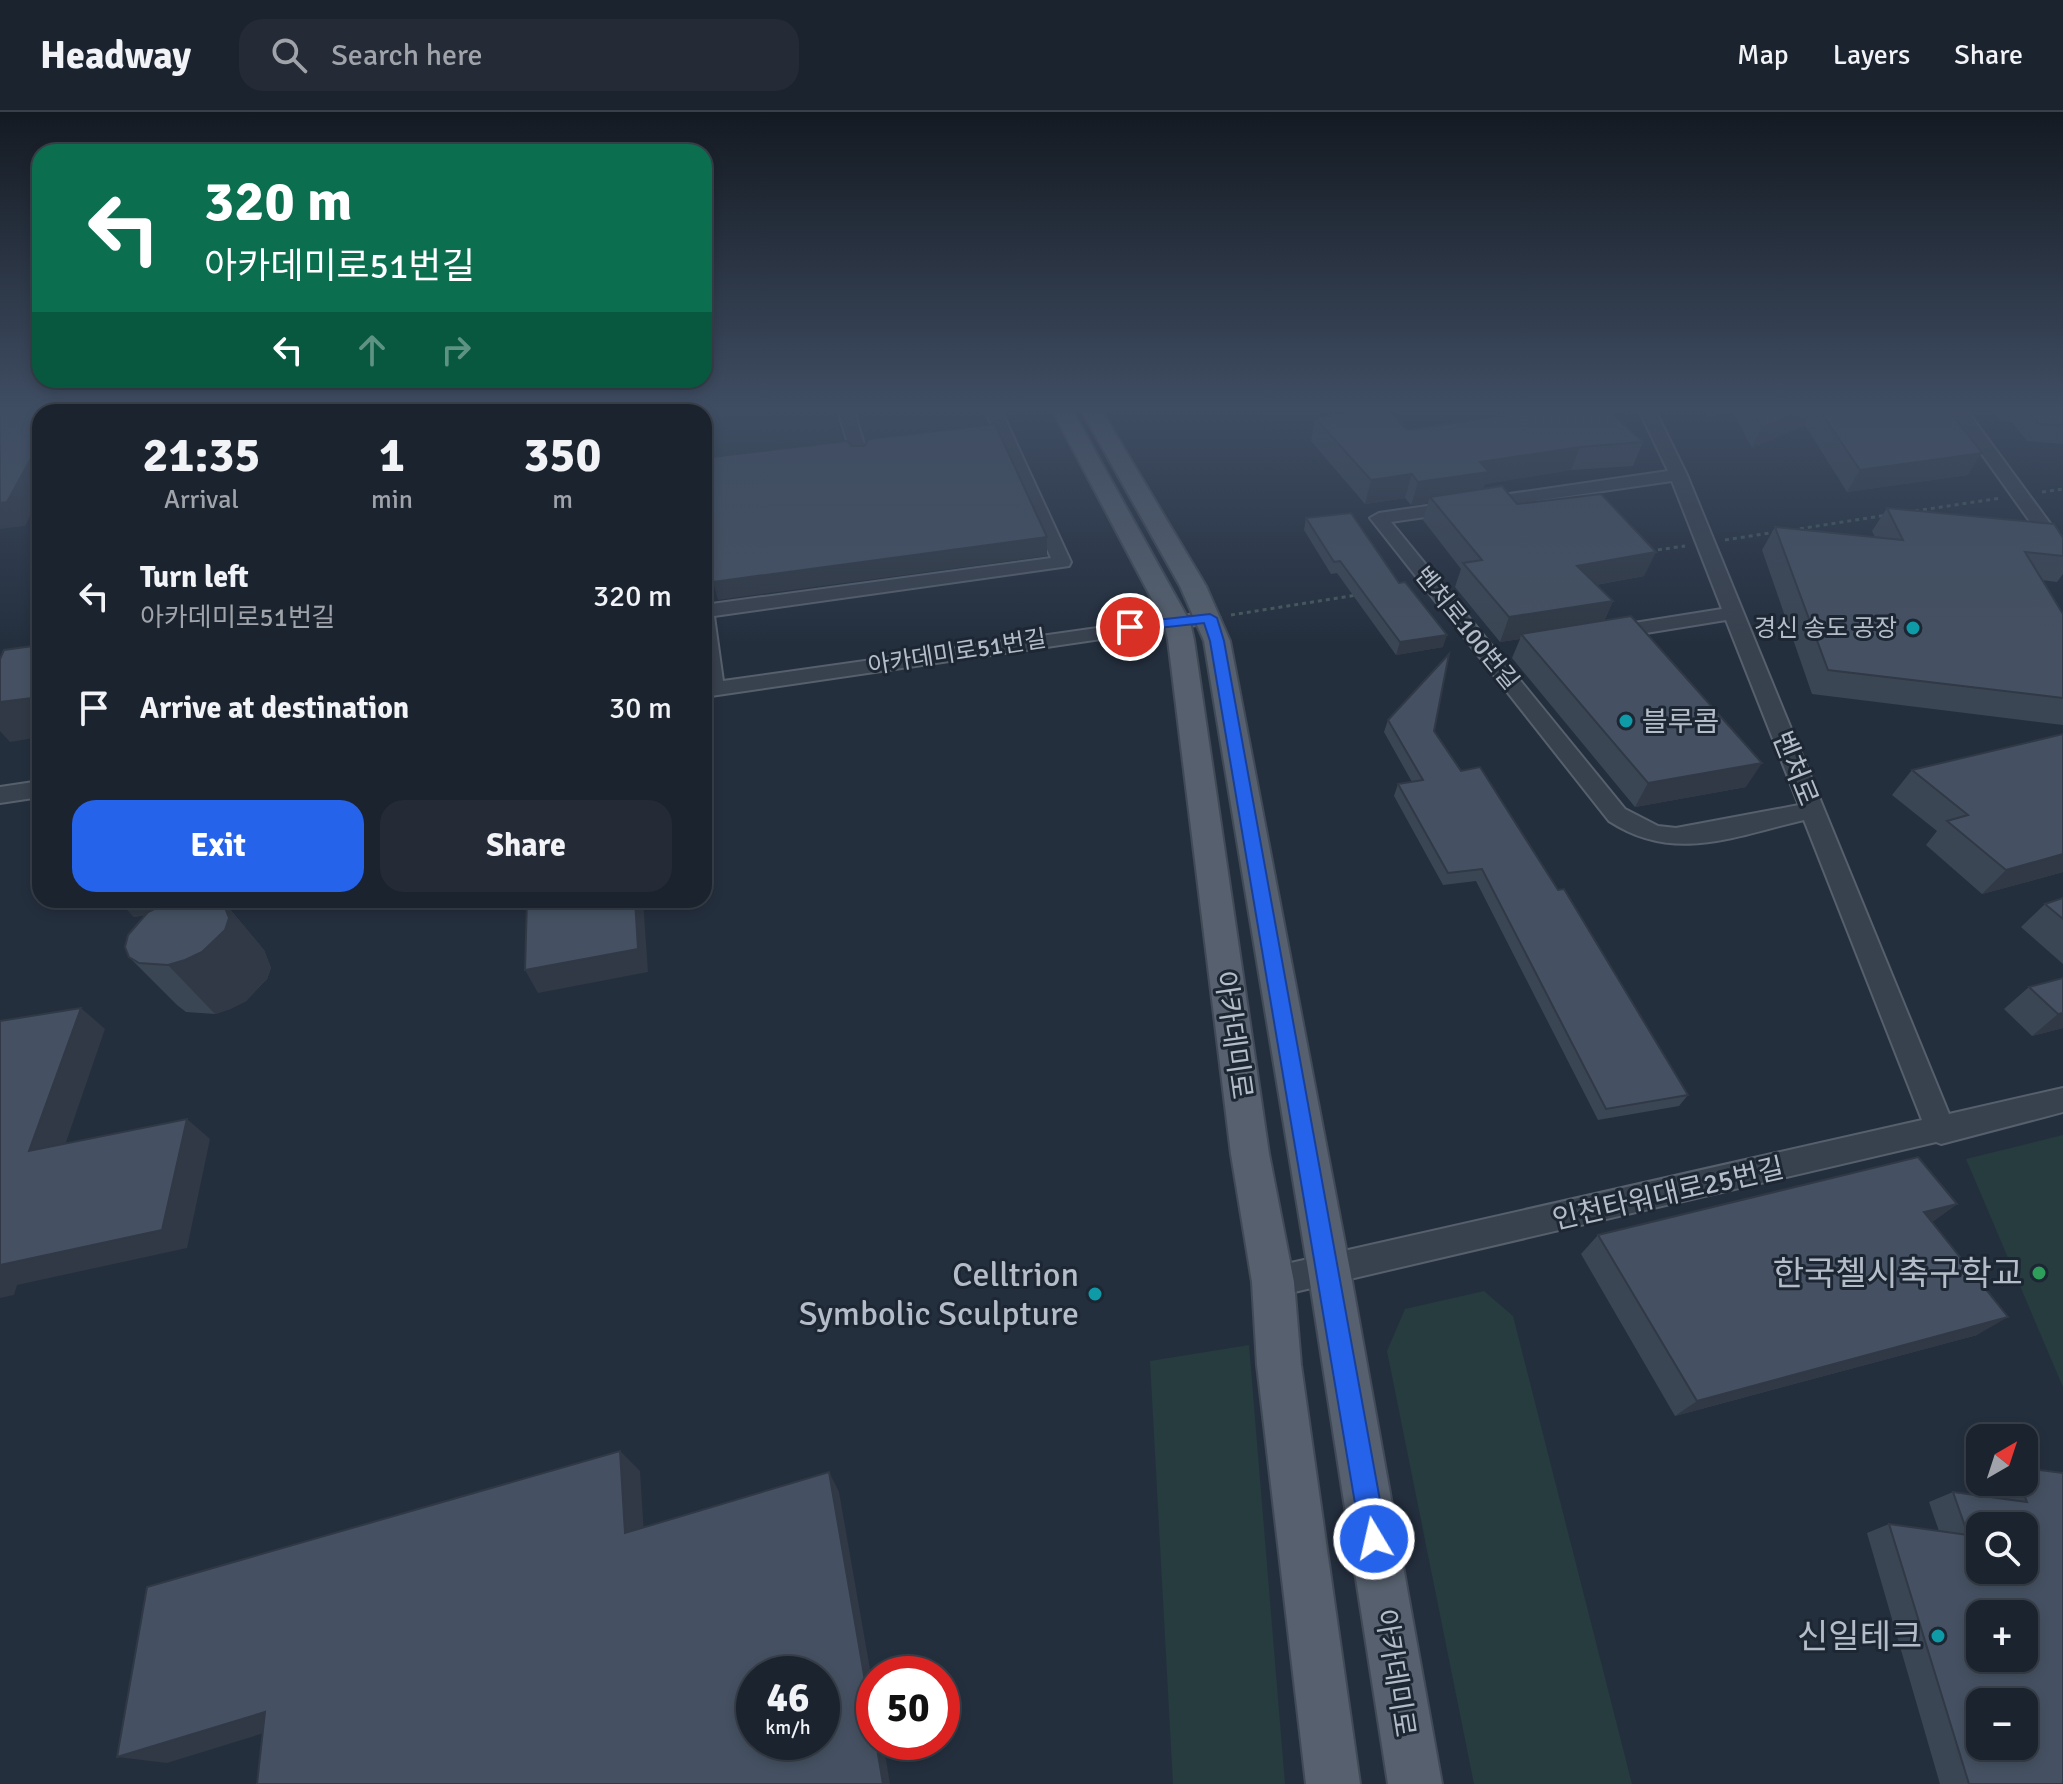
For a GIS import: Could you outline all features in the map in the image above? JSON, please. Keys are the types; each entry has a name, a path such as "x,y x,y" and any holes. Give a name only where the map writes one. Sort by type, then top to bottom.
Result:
{"main road":[{"name":"아카데미로","path":"1110,486 1193,620 1217,641 1329,1270 1415,1784"},
{"name":"아카데미로","path":"1128,486 1193,620 1250,1154 1273,1282 1279,1365 1333,1784"}],"street":[{"path":"712,611 1062,562 1027,486"},
{"name":"벤처로100번길","path":"1601,486 1379,518 1617,815 1638,829 1663,837 1812,810"},
{"name":"벤처로","path":"1682,486 1941,1131"},
{"path":"2012,486 2063,554"},
{"path":"1595,635 1733,613"},
{"name":"아카데미로51번길","path":"712,689 1193,620"},
{"path":"1487,653 1518,648"},
{"path":"0,795 32,790"},
{"name":"인천타워대로25번길","path":"1273,1282 1941,1131 2063,1100"}],"path":[{"path":"1909,512 2063,489"},
{"path":"1644,552 1893,514"},
{"path":"1193,620 1358,595"}],"green space":[{"name":"한국첼시축구학교","path":"2063,1135 2063,1387 1966,1159"},
{"path":"1484,1291 1513,1316 1632,1784 1474,1784 1387,1351 1405,1309"},
{"path":"1249,1345 1285,1784 1173,1784 1150,1361"}],"building":[{"path":"0,486 16,486 7,502 0,503"},
{"path":"712,486 1024,486 1047,537 713,582"},
{"path":"1502,486 1517,504 1601,494 1656,552 1577,566 1613,601 1509,617 1463,563 1482,560 1430,497"},
{"name":"경신 송도 공장","path":"1887,508 2054,524 2063,538 2063,556 2025,552 2063,614 2063,698 1828,670 1775,527 1903,540"},
{"path":"1351,513 1399,583 1405,582 1447,635 1400,642 1340,561 1334,562 1306,518"},
{"name":"블루콤","path":"1631,616 1762,763 1648,783 1521,634"},
{"path":"32,646 32,698 0,702 0,659 4,650"},
{"path":"1449,654 1434,731 1461,771 1480,767 1558,890 1564,889 1688,1095 1606,1109 1482,869 1448,873 1398,784 1423,780 1388,720"},
{"path":"2063,734 2063,854 2006,870 1947,821 1968,815 1912,770"},
{"path":"2063,898 2063,919 2045,904"},
{"path":"156,908 225,908 229,918 225,930 202,952 168,965 139,963 129,957 125,947 128,935 148,912"},
{"path":"527,908 635,908 638,949 525,970"},
{"path":"2063,978 2063,1013 2058,1014 2029,987"},
{"path":"81,1008 29,1151 187,1119 162,1230 0,1265 0,1021"},
{"path":"1918,1157 1957,1204 1924,1212 2008,1317 1697,1401 1598,1235"},
{"path":"620,1451 625,1533 829,1472 861,1656 856,1656 856,1760 879,1760 883,1784 257,1784 265,1712 117,1757 147,1587"},
{"path":"2038,1470 2063,1473 2063,1784 1969,1784 1889,1524 1966,1535 1966,1584 2038,1584 2038,1512 1966,1512 1966,1529 1953,1492 2027,1502 2025,1496 2038,1496"}],"place":[{"name":"경신 송도 공장","path":"1913,628"},
{"name":"블루콤","path":"1626,721"},
{"name":"한국첼시축구학교","path":"2039,1273"},
{"name":"Celltrion Symbolic Sculpture","path":"1095,1294"},
{"name":"신일테크","path":"1938,1636"}],"route":[{"path":"1130,627 1210,618 1217,641 1374,1539"}]}
